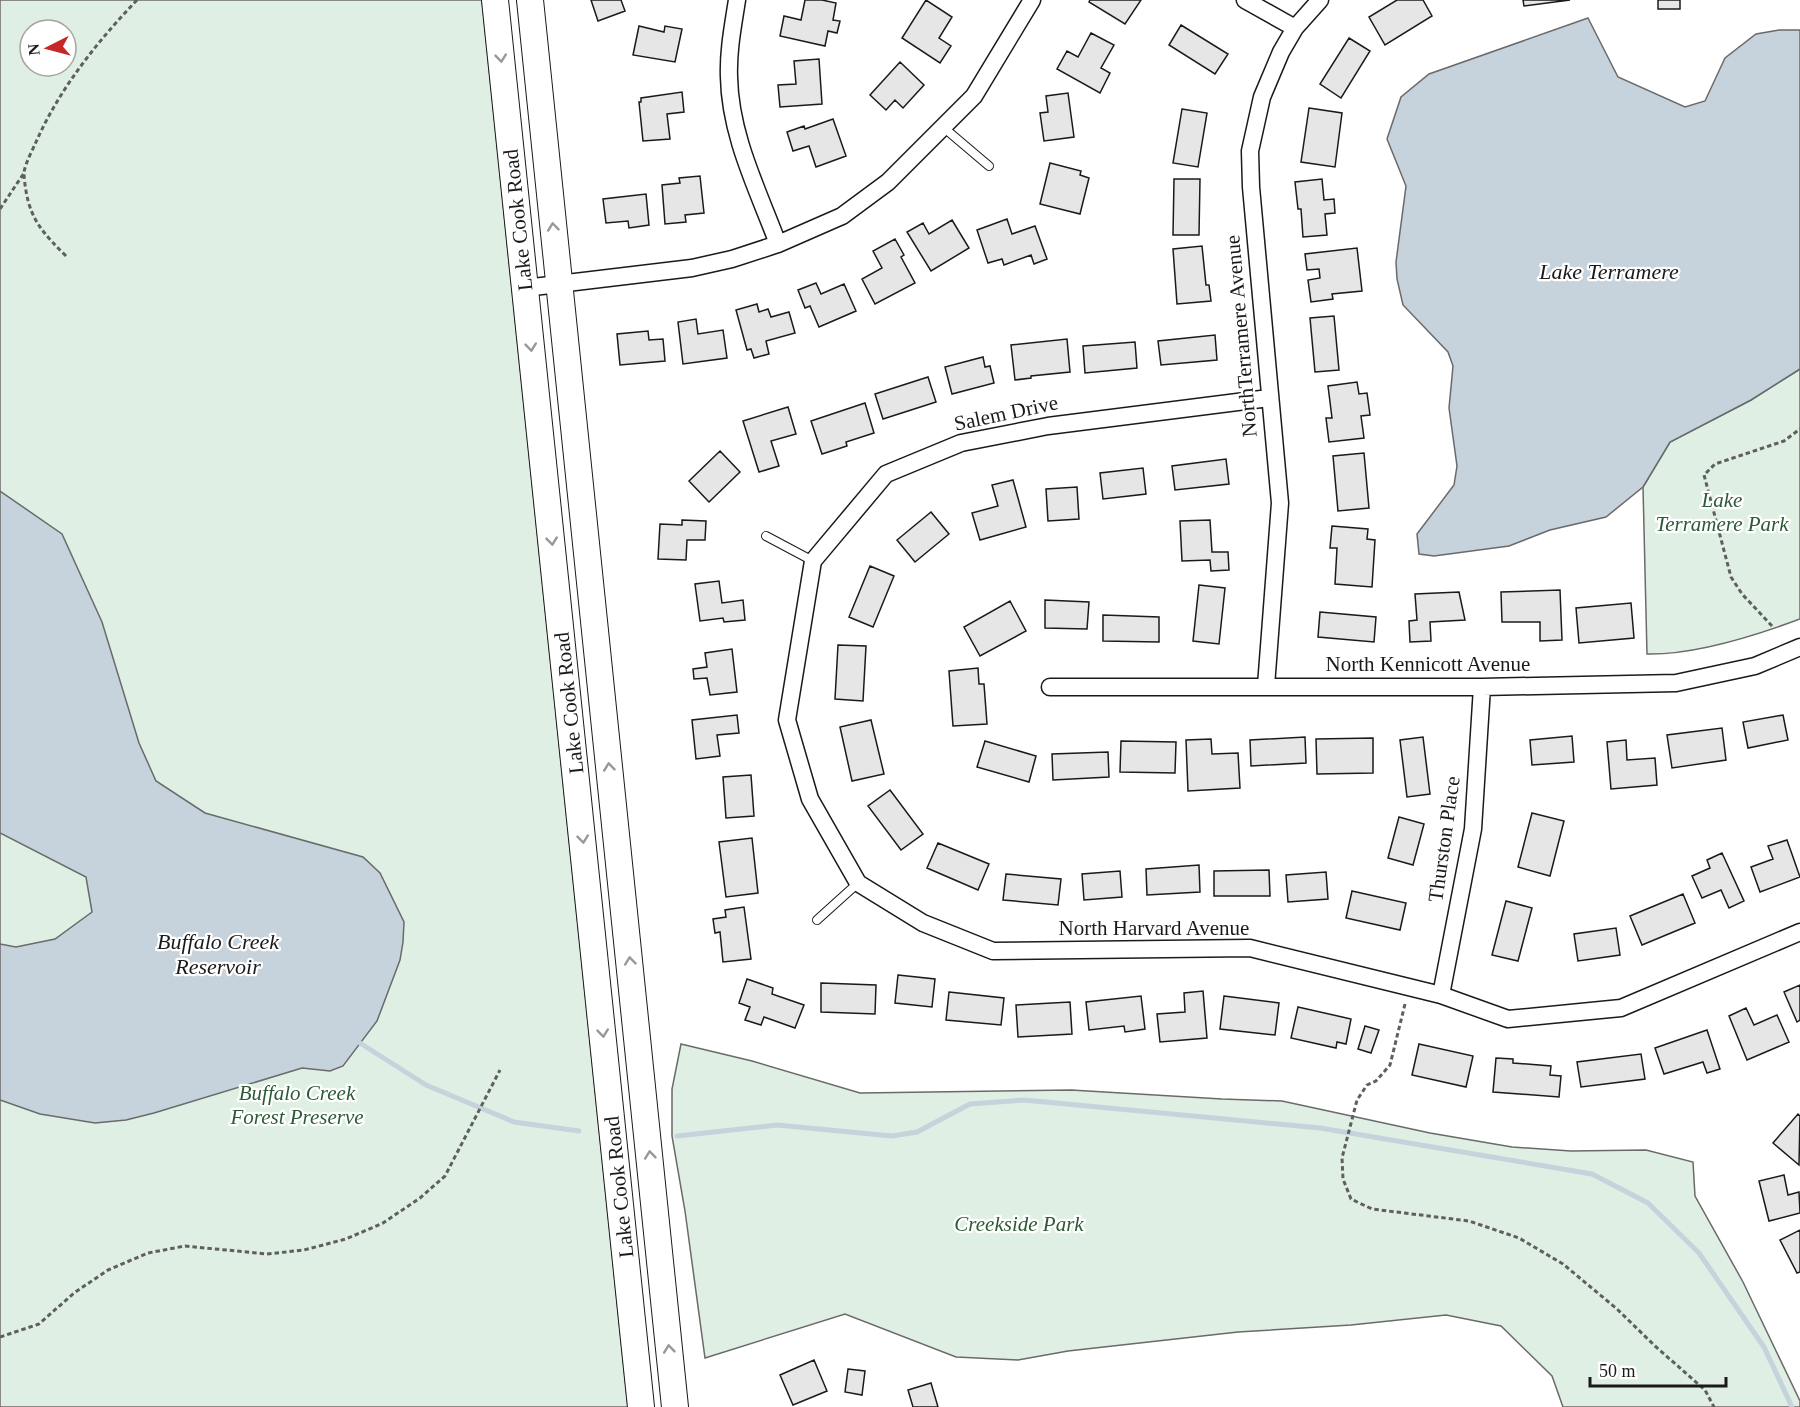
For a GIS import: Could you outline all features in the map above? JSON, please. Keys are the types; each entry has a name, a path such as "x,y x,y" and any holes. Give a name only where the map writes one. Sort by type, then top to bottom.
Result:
{"main road":[{"name":"Lake Cook Road","path":"495,0 641,1407"},
{"name":"Lake Cook Road","path":"530,0 675,1407"}],"street":[{"path":"737,0 729,58 734,120 744,156 778,244"},
{"path":"525,288 692,268 732,259 778,244 842,216 888,182 974,96 1032,0"},
{"path":"1245,0 1295,28"},
{"name":"NorthTerramere Avenue","path":"1266,686 1280,502 1269,398 1250,151 1262,97 1281,52 1295,28 1320,0"},
{"name":"Salem Drive","path":"813,561 886,474 962,443 1048,426 1269,398"},
{"name":"North Harvard Avenue","path":"813,561 787,720 810,799 858,883 923,923 993,951 1250,948 1441,995 1508,1019 1621,1008 1800,932"},
{"name":"North Kennicott Avenue","path":"1050,687 1482,687 1676,683 1755,666 1800,646"},
{"name":"Thurston Place","path":"1441,995 1473,829 1482,687"}],"lane":[{"path":"943,127 989,166"},
{"path":"766,536 813,561"},
{"path":"817,920 858,883"}],"path":[{"path":"0,209 24,173 46,120 80,66 137,0"},
{"path":"24,173 28,202 35,221 46,237 66,256"},
{"path":"1772,626 1742,594 1731,576 1704,475 1715,464 1784,441 1800,429"},
{"path":"1409,987 1390,1065 1377,1081 1367,1086 1356,1100 1343,1152 1343,1179 1351,1199 1372,1209 1469,1221 1519,1238 1563,1264 1617,1309 1705,1390 1714,1407"},
{"path":"0,1337 39,1324 74,1293 108,1270 148,1253 184,1246 267,1254 304,1250 346,1239 383,1223 420,1198 445,1176 500,1070"}],"green space":[{"name":"Buffalo Creek Forest Preserve","path":"0,0 482,0 628,1407 0,1407"},
{"name":"Lake Terramere Park","path":"1800,369 1800,619 1704,648 1647,654 1643,487 1670,442 1751,400"},
{"name":"Creekside Park","path":"681,1044 752,1061 860,1093 1071,1090 1282,1101 1430,1133 1512,1147 1571,1151 1646,1150 1693,1162 1695,1196 1743,1282 1800,1401 1800,1407 1563,1407 1552,1376 1501,1326 1446,1315 1351,1325 1238,1332 1068,1351 1018,1360 956,1357 845,1314 705,1358 685,1211 672,1136 672,1089"}],"water":[{"name":"Lake Terramere","path":"1588,18 1618,77 1685,107 1705,101 1725,58 1756,34 1779,30 1800,30 1800,369 1751,400 1670,442 1643,487 1606,517 1550,530 1509,546 1434,556 1419,554 1417,534 1454,485 1457,466 1449,408 1453,366 1448,352 1403,305 1396,262 1406,186 1387,139 1401,97 1429,74"},
{"name":"Buffalo Creek Reservoir","path":"0,491 62,534 102,622 139,743 156,781 205,813 363,857 380,873 404,922 400,960 377,1021 343,1066 330,1071 302,1068 126,1120 95,1123 40,1114 0,1100 0,944 16,947 55,939 92,912 86,877 0,833"}],"building":[{"path":"591,0 621,0 625,11 598,21"},
{"path":"805,0 836,3 833,20 840,21 837,33 828,31 825,46 780,36 784,16 801,20"},
{"path":"926,0 952,17 939,38 951,46 940,63 902,38"},
{"path":"1090,0 1141,0 1125,24 1089,2"},
{"path":"1397,0 1423,0 1432,16 1385,45 1369,17"},
{"path":"1523,0 1570,0 1524,6"},
{"path":"1658,0 1680,0 1680,9 1658,9"},
{"path":"1181,25 1228,54 1215,74 1169,45"},
{"path":"639,26 664,32 665,26 682,29 675,62 633,55"},
{"path":"1091,33 1114,45 1101,68 1110,73 1100,93 1057,69 1067,51 1078,57"},
{"path":"1349,38 1370,51 1341,98 1320,84"},
{"path":"819,59 822,104 780,107 778,85 796,84 794,61"},
{"path":"900,62 924,85 903,108 895,100 886,110 870,95"},
{"path":"682,92 684,112 667,114 670,139 643,141 639,102 641,98"},
{"path":"1068,93 1074,137 1044,141 1040,113 1048,112 1046,96"},
{"path":"1309,108 1342,113 1335,167 1301,162"},
{"path":"1182,109 1207,113 1198,167 1173,163"},
{"path":"833,119 846,156 816,167 809,146 793,151 787,132 804,126 805,129"},
{"path":"1050,163 1081,171 1080,175 1089,178 1080,214 1040,204"},
{"path":"700,176 704,213 685,215 686,222 665,224 662,185 680,183 679,178"},
{"path":"1174,179 1200,179 1199,235 1173,235"},
{"path":"1322,179 1324,200 1334,199 1335,213 1325,214 1327,235 1303,237 1301,209 1298,209 1295,182"},
{"path":"646,194 649,225 629,228 628,221 606,223 603,199"},
{"path":"1007,219 1012,234 1035,226 1047,259 1034,264 1031,255 1004,265 1002,259 988,263 977,230"},
{"path":"952,220 969,248 931,271 907,232 923,223 929,234"},
{"path":"895,239 904,255 901,257 915,283 875,304 862,279 882,268 873,251"},
{"path":"1202,246 1206,285 1209,285 1211,301 1177,304 1173,249"},
{"path":"1357,248 1362,291 1332,294 1333,299 1311,302 1308,280 1320,278 1319,269 1307,270 1305,254"},
{"path":"816,283 821,294 844,284 856,311 819,327 810,306 805,308 798,290"},
{"path":"757,304 759,312 768,309 771,317 789,312 795,333 766,341 769,354 754,358 751,349 747,350 736,310"},
{"path":"1334,316 1339,370 1315,372 1310,318"},
{"path":"696,319 698,334 723,330 727,358 683,364 678,322"},
{"path":"648,331 649,340 663,339 665,361 620,365 617,334"},
{"path":"1215,335 1217,360 1161,365 1158,341"},
{"path":"1067,339 1070,372 1015,380 1011,345"},
{"path":"1135,342 1137,368 1085,373 1083,346"},
{"path":"983,357 985,367 990,366 994,383 952,394 945,367"},
{"path":"928,377 936,402 883,419 875,394"},
{"path":"1357,382 1359,394 1367,393 1370,415 1361,416 1364,438 1329,442 1326,418 1332,418 1328,386"},
{"path":"865,403 874,433 846,442 847,446 822,454 811,421"},
{"path":"788,407 796,434 771,441 779,466 759,472 743,421"},
{"path":"720,451 740,472 709,502 689,481"},
{"path":"1364,453 1369,508 1338,511 1333,456"},
{"path":"1226,459 1229,484 1175,490 1172,466"},
{"path":"1143,468 1146,494 1103,499 1100,473"},
{"path":"1013,480 1026,527 980,540 972,513 998,506 992,485"},
{"path":"1077,487 1079,519 1048,521 1046,489"},
{"path":"931,512 949,534 915,562 897,540"},
{"path":"682,520 706,521 705,540 687,540 686,560 658,559 660,524 682,525"},
{"path":"1210,520 1212,552 1228,552 1229,570 1211,571 1210,560 1182,561 1180,521"},
{"path":"1332,526 1368,529 1367,539 1375,540 1372,587 1335,584 1337,548 1330,548"},
{"path":"870,566 894,576 873,627 849,617"},
{"path":"719,581 722,603 743,600 745,620 724,622 723,618 700,621 695,584"},
{"path":"1199,585 1225,588 1219,644 1193,641"},
{"path":"1560,590 1562,640 1540,641 1540,622 1502,622 1501,592"},
{"path":"1459,592 1465,620 1430,622 1431,641 1410,642 1409,621 1417,620 1415,594"},
{"path":"1045,600 1089,602 1087,629 1045,628"},
{"path":"1010,601 1026,631 980,656 964,627"},
{"path":"1631,603 1634,638 1579,643 1576,608"},
{"path":"1320,612 1376,617 1374,642 1318,637"},
{"path":"1103,615 1159,617 1159,642 1103,641"},
{"path":"838,645 866,646 863,701 835,699"},
{"path":"732,649 737,692 710,695 707,678 694,679 693,669 707,667 705,653"},
{"path":"978,668 979,684 984,684 987,724 953,726 949,671"},
{"path":"737,715 739,733 717,735 720,756 696,759 692,720"},
{"path":"1783,715 1788,740 1748,748 1743,722"},
{"path":"871,720 884,774 852,781 840,727"},
{"path":"1722,728 1726,760 1672,768 1667,735"},
{"path":"1572,736 1574,762 1532,765 1530,740"},
{"path":"1305,737 1306,763 1251,766 1250,740"},
{"path":"1423,737 1430,794 1407,797 1400,740"},
{"path":"1373,738 1373,773 1317,774 1316,739"},
{"path":"1211,739 1212,754 1238,753 1240,788 1188,791 1186,740"},
{"path":"1626,740 1627,760 1655,758 1657,785 1611,789 1607,742"},
{"path":"985,741 1036,756 1029,782 977,767"},
{"path":"1121,741 1176,742 1175,773 1120,772"},
{"path":"1108,752 1109,777 1053,780 1052,754"},
{"path":"751,775 754,816 726,818 723,777"},
{"path":"890,790 923,834 901,850 868,806"},
{"path":"1532,813 1564,821 1550,876 1518,867"},
{"path":"1399,817 1424,824 1413,865 1388,858"},
{"path":"752,838 758,893 726,897 719,842"},
{"path":"1787,840 1800,877 1760,892 1751,867 1773,859 1768,846"},
{"path":"938,843 989,864 978,890 927,868"},
{"path":"1722,853 1744,901 1729,908 1721,890 1702,898 1692,876 1710,868 1707,860"},
{"path":"1199,865 1200,892 1147,895 1146,869"},
{"path":"1269,870 1270,896 1214,896 1214,871"},
{"path":"1120,871 1122,897 1084,900 1082,874"},
{"path":"1326,872 1328,899 1288,902 1286,875"},
{"path":"1006,874 1061,879 1058,905 1003,900"},
{"path":"1352,891 1406,903 1400,930 1346,918"},
{"path":"1683,894 1695,923 1642,945 1630,916"},
{"path":"1506,901 1532,908 1518,961 1492,955"},
{"path":"744,907 751,959 723,962 720,932 715,933 713,919 726,917 725,910"},
{"path":"1616,928 1620,955 1578,961 1574,934"},
{"path":"898,975 935,979 932,1007 895,1003"},
{"path":"747,979 773,988 772,994 804,1005 795,1028 764,1017 761,1025 745,1020 750,1007 739,1003"},
{"path":"821,983 876,985 875,1014 821,1012"},
{"path":"1800,985 1800,1020 1797,1022 1784,992"},
{"path":"1203,991 1207,1038 1160,1042 1157,1014 1185,1012 1184,993"},
{"path":"949,992 1004,998 1001,1025 946,1020"},
{"path":"1141,996 1145,1029 1125,1032 1124,1026 1089,1030 1086,1002"},
{"path":"1224,996 1279,1003 1275,1035 1220,1029"},
{"path":"1070,1002 1072,1034 1018,1037 1016,1005"},
{"path":"1298,1007 1351,1019 1346,1044 1337,1042 1336,1048 1291,1038"},
{"path":"1746,1008 1754,1025 1777,1015 1789,1042 1747,1060 1729,1016"},
{"path":"1365,1026 1379,1030 1371,1053 1358,1049"},
{"path":"1707,1030 1720,1069 1707,1073 1703,1062 1664,1074 1655,1048"},
{"path":"1419,1044 1473,1056 1466,1087 1412,1075"},
{"path":"1641,1054 1645,1079 1581,1087 1577,1062"},
{"path":"1496,1058 1513,1059 1513,1063 1551,1066 1550,1075 1561,1076 1559,1097 1493,1092"},
{"path":"1798,1114 1800,1116 1799,1165 1773,1143"},
{"path":"1784,1175 1788,1195 1799,1192 1800,1213 1769,1221 1759,1181"},
{"path":"1800,1230 1800,1272 1797,1273 1780,1240"},
{"path":"814,1360 827,1391 793,1405 780,1375"},
{"path":"848,1369 865,1371 862,1395 845,1392"},
{"path":"931,1383 938,1407 913,1407 908,1390"}],"waterway":[{"path":"360,1043 426,1085 514,1122 579,1131"},
{"path":"677,1136 777,1125 892,1136 917,1132 970,1104 1024,1100 1320,1128 1592,1174 1648,1203 1699,1253 1764,1347 1792,1407"}]}
